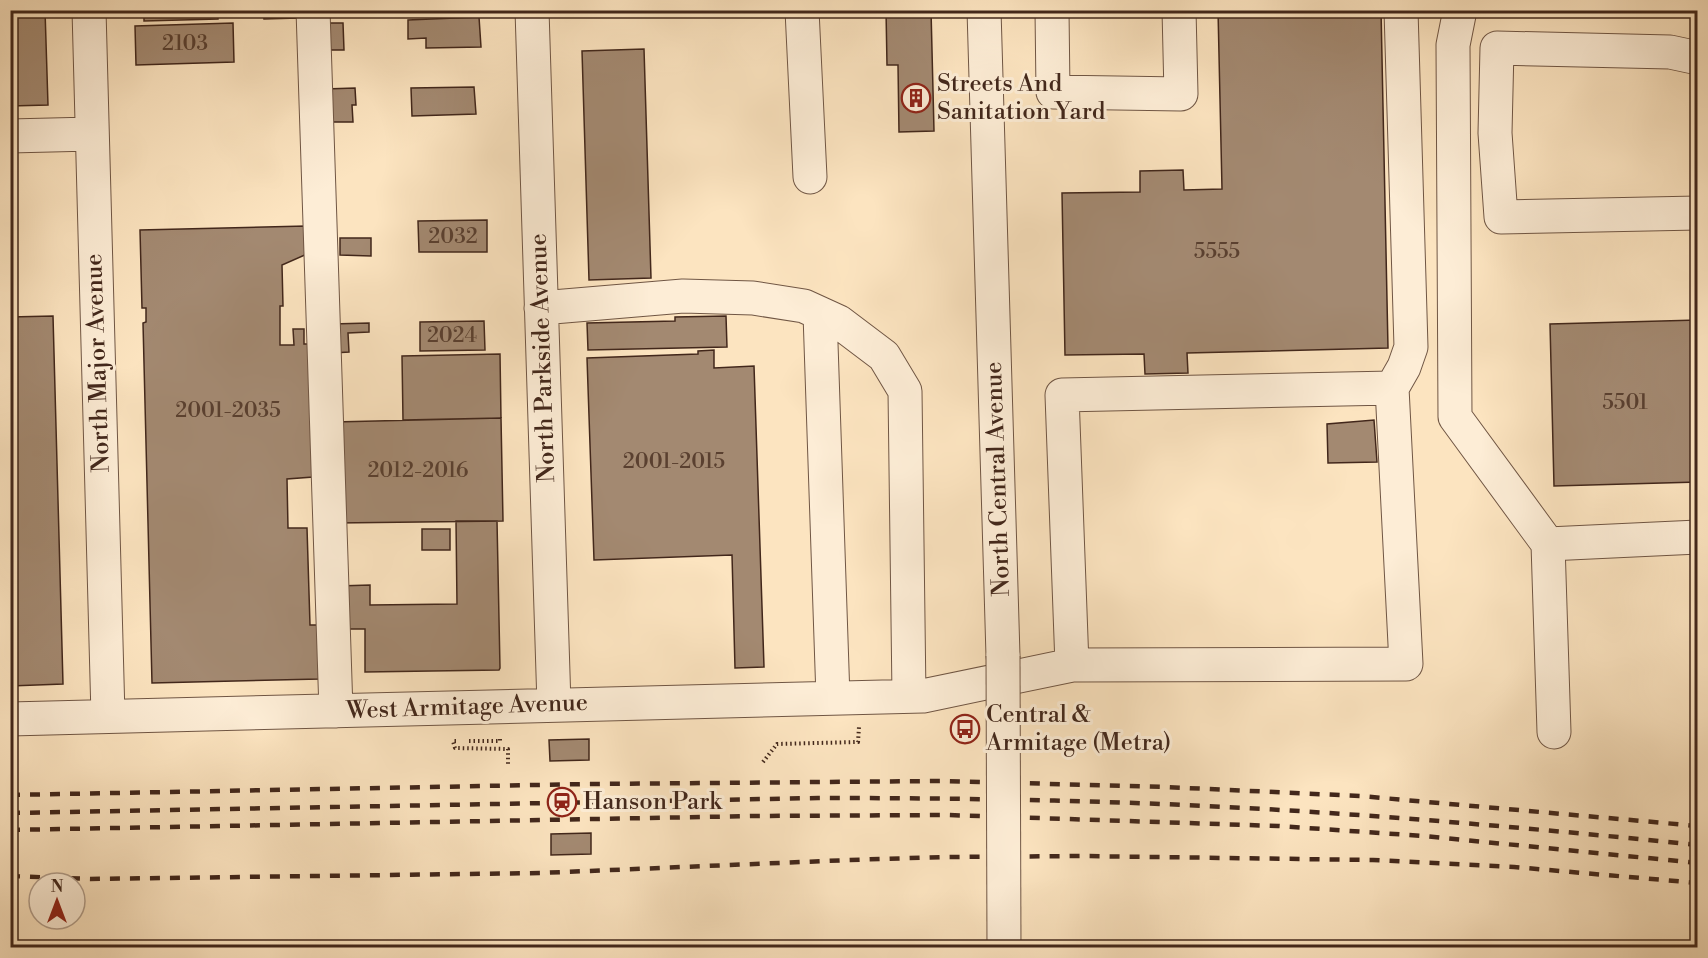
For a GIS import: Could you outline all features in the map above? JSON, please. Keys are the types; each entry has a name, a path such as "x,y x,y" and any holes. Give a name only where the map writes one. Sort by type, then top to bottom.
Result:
{"street":[{"name":"North Major Avenue","path":"89,10 108,716"},
{"path":"313,10 336,711"},
{"name":"North Parkside Avenue","path":"532,10 554,705"},
{"path":"802,10 810,177"},
{"name":"North Central Avenue","path":"984,10 1003,656 1004,948"},
{"path":"1052,10 1053,92 1181,94 1179,10"},
{"path":"1072,665 1062,395 1392,388 1404,368 1411,347 1401,10"},
{"path":"1460,10 1453,45 1455,417 1548,544 1554,732"},
{"path":"1698,58 1670,52 1497,48 1495,133 1501,217 1698,213"},
{"path":"10,136 92,134"},
{"path":"541,308 683,296 753,298 804,306 839,322 884,356 905,391 916,696"},
{"path":"820,314 832,698"},
{"name":"West Armitage Avenue","path":"10,719 916,696 1072,665 1406,664 1392,388"},
{"path":"1548,544 1698,537"}],"path":[{"path":"763,762 777,744 858,742 858,727"},
{"path":"499,731 500,741 453,741 455,748 508,749 508,766"}],"building":[{"path":"10,10 45,10 48,105 10,106"},
{"path":"144,10 218,10 218,19 144,21"},
{"path":"263,10 298,10 298,18 264,19"},
{"name":"Streets And Sanitation Yard","path":"886,10 931,10 934,131 899,132 898,65 887,65"},
{"path":"1218,10 1381,10 1388,348 1187,353 1188,373 1145,374 1144,354 1065,355 1062,193 1140,192 1140,171 1183,170 1184,190 1222,189"},
{"path":"479,17 481,47 426,48 426,38 408,39 408,20"},
{"path":"233,23 234,62 136,65 135,26"},
{"path":"325,23 343,23 344,50 326,50"},
{"path":"644,49 651,278 589,280 582,51"},
{"path":"474,87 476,114 412,116 411,88"},
{"path":"355,88 356,105 352,105 353,122 326,122 325,89"},
{"path":"487,220 487,252 419,252 418,221"},
{"path":"306,226 307,254 282,265 283,306 280,306 280,345 294,345 293,329 304,329 304,344 310,344 313,477 287,479 288,528 307,528 310,625 318,625 319,679 152,683 143,323 146,322 146,308 142,308 140,230"},
{"path":"340,238 371,238 371,256 340,255"},
{"path":"53,316 63,684 10,686 10,317"},
{"path":"726,316 727,347 588,350 587,323 675,321 675,317"},
{"path":"1698,320 1698,482 1554,486 1550,324"},
{"path":"484,321 485,350 420,351 420,322"},
{"path":"369,323 369,332 348,333 349,352 333,353 332,324"},
{"path":"714,350 714,368 754,366 764,667 735,668 732,555 594,560 587,358 698,354 698,351"},
{"path":"500,354 501,418 403,420 402,356"},
{"path":"501,418 503,521 336,523 334,422"},
{"path":"1374,420 1377,462 1328,463 1327,424"},
{"path":"456,521 497,521 499,670 365,672 365,629 339,629 338,586 370,585 370,605 457,604"},
{"path":"422,529 450,529 450,550 422,550"},
{"path":"589,739 589,760 550,761 549,740"},
{"path":"591,833 591,854 551,855 551,834"}],"railway":[{"path":"10,795 588,784 943,781 1165,787 1360,796 1698,826"},
{"path":"10,813 920,798 1286,810 1521,828 1698,845"},
{"path":"10,830 754,816 948,815 1278,826 1424,836 1698,863"},
{"path":"10,876 90,879 540,873 849,860 1081,856 1373,860 1514,867 1698,883"}],"place":[{"name":"Streets And Sanitation Yard","path":"916,98"},
{"name":"Central & Armitage (Metra)","path":"965,729"},
{"name":"Hanson Park","path":"562,802"}]}
